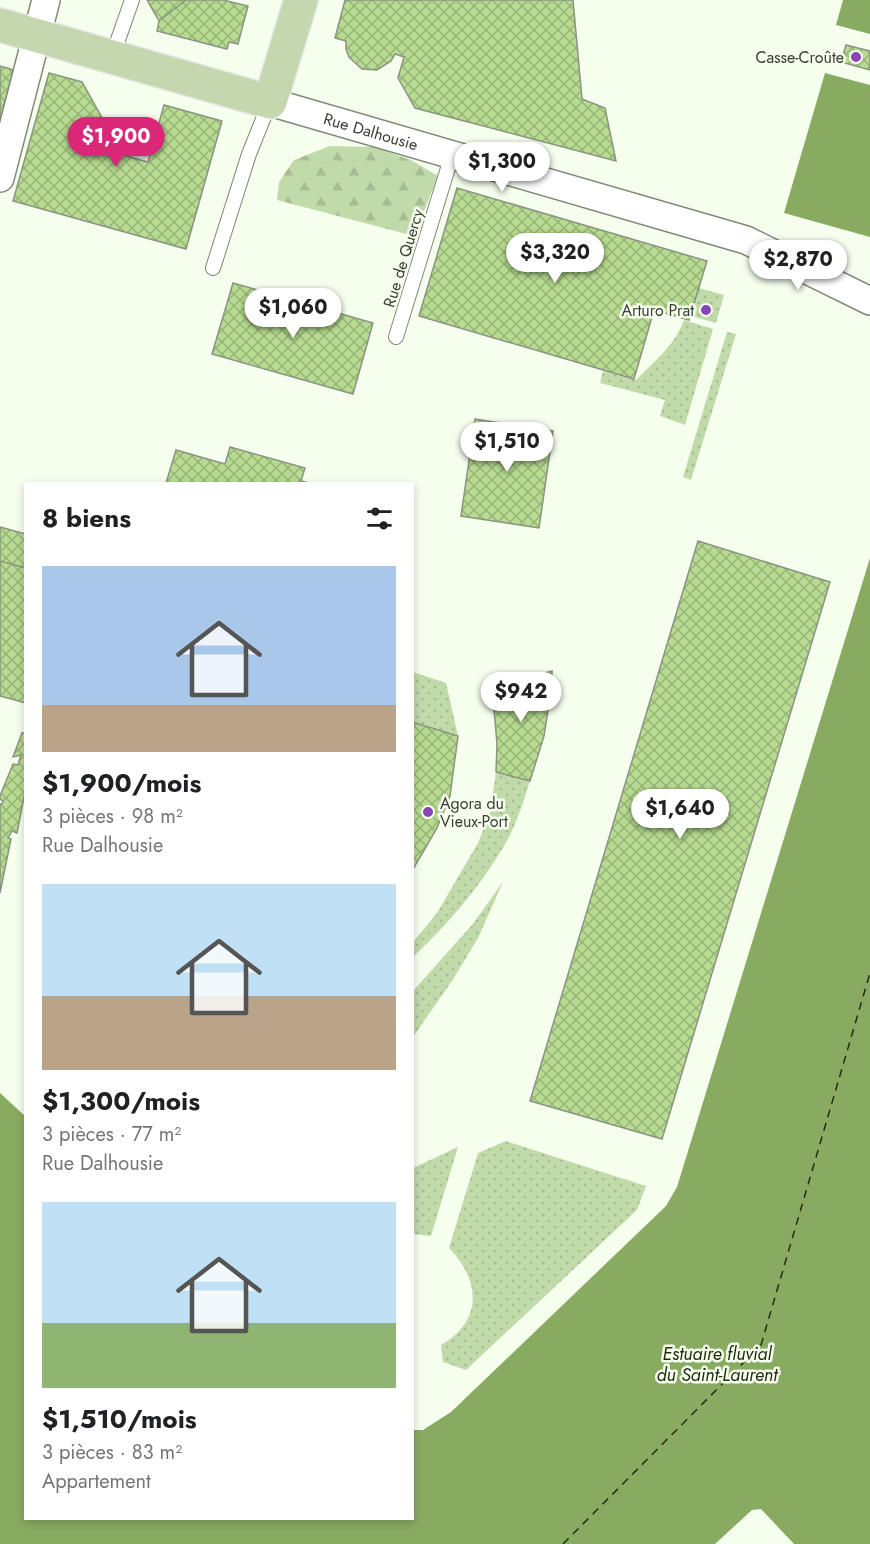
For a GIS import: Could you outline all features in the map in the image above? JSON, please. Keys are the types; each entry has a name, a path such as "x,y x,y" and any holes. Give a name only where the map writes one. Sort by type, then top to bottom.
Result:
{"main road":[{"path":"270,102 301,0"},
{"name":"Rue Dalhousie","path":"0,25 270,102"}],"street":[{"path":"0,178 46,0"},
{"name":"Rue Dalhousie","path":"270,102 746,240 870,301"}],"lane":[{"path":"112,57 132,0"},
{"path":"213,268 249,154 270,102"},
{"name":"Rue de Quercy","path":"396,337 452,155"}],"green space":[{"path":"330,146 373,147 411,160 438,176 414,236 277,200 279,182 294,160"},
{"path":"699,288 724,295 716,323 691,316"},
{"path":"684,320 713,329 685,425 660,416 665,400 600,383 603,371 636,380 670,345"},
{"path":"727,332 736,334 691,480 683,477"},
{"path":"414,672 446,683 458,736 414,722"},
{"path":"496,772 530,781 519,814 504,846 451,918 414,956 414,941 437,913 478,843 490,813"},
{"path":"503,882 478,938 454,978 414,1036 414,990 472,925"},
{"path":"506,1141 646,1186 637,1210 466,1370 443,1362 441,1345 465,1324 471,1312 473,1299 467,1273 449,1248 478,1153"},
{"path":"458,1147 431,1236 414,1234 414,1168"}],"water":[{"path":"843,0 870,0 870,34 836,25"},
{"path":"825,73 870,85 870,237 784,213"},
{"name":"Estuaire fluvial du Saint-Laurent","path":"870,558 870,1544 794,1544 761,1509 752,1510 715,1544 0,1544 0,1093 24,1115 24,1520 414,1520 414,1430 423,1430 451,1412 666,1206 677,1187"}],"building":[{"path":"147,0 186,0 159,21"},
{"path":"186,0 223,0 248,6 238,44 229,42 227,49 157,31 159,21"},
{"path":"345,0 573,0 582,99 605,108 616,161 415,108 398,78 404,57 395,54 391,61 377,70 362,69 349,57 346,41 335,38"},
{"name":"Casse-Croûte","path":"846,45 870,51 870,70 841,62"},
{"path":"0,66 21,72 0,143"},
{"path":"49,73 82,82 123,155 148,162 164,105 222,121 186,249 13,201"},
{"path":"457,188 707,261 689,320 654,310 634,379 419,316"},
{"path":"233,283 373,323 353,394 212,354"},
{"path":"475,419 553,431 539,528 461,516"},
{"path":"230,447 305,468 301,481 305,482 166,482 176,450 225,464"},
{"path":"0,527 24,533 24,567 0,561"},
{"path":"698,541 830,582 662,1139 530,1101"},
{"path":"0,561 24,567 24,702 0,696"},
{"path":"552,671 544,736 530,781 496,772 497,744 492,687"},
{"name":"Agora du Vieux-Port","path":"414,723 458,736 450,796 437,828 414,868"},
{"path":"22,733 24,733 24,797 17,833 12,831 8,838 11,839 0,893 0,804 3,801 0,796 13,764 18,765 21,755 13,757"}],"ferry route":[{"path":"563,1544 761,1345 870,973"}],"place":[{"name":"Casse-Croûte","path":"856,57"},
{"name":"Arturo Prat","path":"706,310"},
{"name":"Agora du Vieux-Port","path":"428,812"}]}
